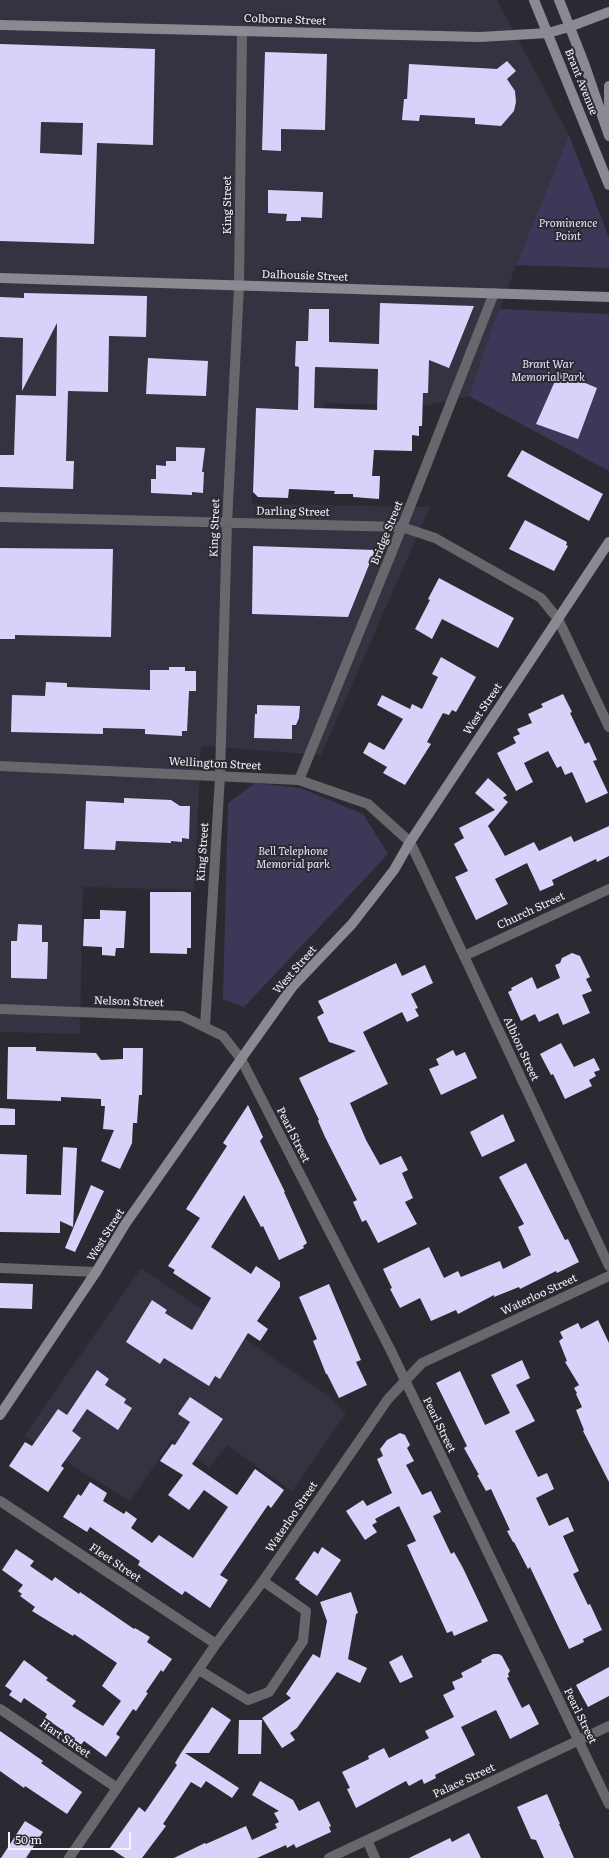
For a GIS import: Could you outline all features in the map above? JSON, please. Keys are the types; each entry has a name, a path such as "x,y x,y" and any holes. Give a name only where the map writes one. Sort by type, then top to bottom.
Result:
{"main road":[{"name":"Brant Avenue","path":"534,0 609,185"},
{"name":"Brant Avenue","path":"558,0 609,136"},
{"name":"Colborne Street","path":"0,25 480,37 548,33 569,28 609,12"},
{"path":"609,86 609,116"},
{"name":"Dalhousie Street","path":"0,278 609,297"},
{"name":"West Street","path":"0,1415 96,1272 126,1223 240,1059 293,986 352,924 394,870 410,842 609,542"}],"street":[{"name":"King Street","path":"205,1026 220,776 227,523 239,286 242,31"},
{"name":"Bridge Street","path":"299,780 402,527 494,293"},
{"name":"Darling Street","path":"0,517 402,527 435,538 541,598 558,619 609,727"},
{"name":"Wellington Street","path":"0,766 299,780 368,804 410,842"},
{"name":"Albion Street","path":"410,842 609,1266"},
{"name":"Church Street","path":"464,956 609,889"},
{"name":"Nelson Street","path":"0,1009 182,1016 223,1036 240,1059"},
{"name":"Pearl Street","path":"240,1059 391,1351 609,1804"},
{"path":"0,1268 96,1272"},
{"name":"Waterloo Street","path":"70,1858 216,1644 263,1581 388,1399 422,1363 609,1276"},
{"name":"Fleet Street","path":"0,1501 216,1644"},
{"path":"199,1670 248,1700 269,1692 303,1641 306,1611 263,1581"},
{"name":"Hart Street","path":"0,1709 117,1788"},
{"name":"Palace Street","path":"329,1858 609,1726"},
{"path":"367,1840 375,1858"}],"shaded area":[{"path":"0,0 497,0 569,135 516,265 469,396 424,406 325,403 318,456 254,454 252,504 430,507 321,755 201,746 194,890 83,887 80,1034 0,1032"},
{"path":"141,1268 326,1394 346,1413 292,1491 227,1445 209,1468 172,1440 130,1501 24,1436"}],"green space":[{"name":"Prominence Point","path":"569,135 609,238 609,268 516,265"},
{"name":"Brant War Memorial Park","path":"499,309 609,314 609,471 469,396"},
{"name":"Bell Telephone Memorial park","path":"255,783 300,788 363,814 388,854 244,1007 223,999 228,803"}],"building":[{"path":"0,44 155,49 153,145 97,143 94,244 0,241","holes":["41,122 83,123 82,155 40,153"]},
{"path":"265,52 327,54 325,130 281,129 281,151 262,150"},
{"path":"507,61 516,71 507,79 515,91 516,102 514,111 501,126 475,124 475,118 420,115 419,121 402,120 404,99 407,99 409,64 497,69"},
{"path":"268,190 323,192 322,218 301,217 301,221 286,221 287,214 268,213"},
{"path":"24,293 147,296 146,337 109,336 108,392 68,391 66,461 74,461 73,489 0,487 0,455 14,455 16,395 56,396 57,323 22,391 23,338 0,337 0,297 24,298"},
{"path":"380,303 474,306 449,368 429,360 428,393 423,393 422,426 419,426 419,436 412,435 412,451 374,450 372,476 380,476 379,499 353,497 353,494 334,494 335,491 289,489 288,498 258,497 253,492 256,408 298,410 299,367 295,366 296,341 308,341 309,309 329,309 329,342 379,344","holes":["315,367 378,369 377,410 314,408"]},
{"path":"148,358 208,361 206,396 146,394"},
{"path":"559,372 597,388 578,439 536,424"},
{"path":"176,447 205,448 202,472 204,472 203,493 192,492 192,495 151,493 151,479 156,479 156,465 166,466 166,461 176,461"},
{"path":"522,450 603,494 589,521 507,476"},
{"path":"525,520 567,542 566,545 568,546 554,571 509,549"},
{"path":"253,546 375,550 348,617 252,614"},
{"path":"0,548 113,549 111,637 15,635 15,639 0,639"},
{"path":"439,578 514,618 498,648 442,619 432,639 415,629 430,600 428,599"},
{"path":"441,657 476,677 456,712 452,710 449,715 443,713 427,742 431,744 405,785 383,773 387,767 363,753 369,742 384,750 403,719 377,705 382,695 410,709 412,704 422,709 438,677 432,674"},
{"path":"169,667 185,667 185,671 196,671 196,691 189,691 187,731 182,731 182,736 145,734 145,729 103,728 103,734 11,732 12,695 45,696 46,682 67,683 67,687 150,690 150,670 169,670"},
{"path":"563,694 572,712 570,713 585,744 589,742 597,760 593,761 608,793 586,803 572,772 565,775 561,766 557,768 548,751 524,763 533,782 516,791 497,753 516,743 513,737 520,734 517,729 532,723 528,714 543,707 541,704"},
{"path":"257,705 300,706 299,718 296,725 292,725 292,739 254,738"},
{"path":"488,778 507,795 503,798 508,802 488,826 505,856 534,842 539,851 571,836 574,842 609,826 609,856 597,862 596,859 552,880 554,885 540,891 527,863 495,879 508,904 476,920 455,877 468,871 454,844 464,838 459,828 495,810 475,793"},
{"path":"124,798 171,800 180,806 190,806 189,839 182,838 182,842 171,841 171,843 116,841 115,850 84,849 86,801 124,803"},
{"path":"150,892 191,892 191,948 187,948 187,954 150,953"},
{"path":"100,910 126,911 124,948 116,948 115,956 102,955 102,947 83,946 84,919 100,919"},
{"path":"18,924 42,925 42,942 48,942 47,979 11,978 11,941 17,941"},
{"path":"572,953 580,956 590,977 586,979 592,991 582,995 590,1013 563,1025 558,1013 539,1022 535,1014 521,1021 508,992 512,990 511,988 532,977 537,989 560,978 555,965 560,963 562,958"},
{"path":"396,963 402,976 425,965 433,983 411,994 418,1008 415,1009 419,1016 407,1022 402,1012 363,1032 388,1084 350,1103 366,1140 380,1165 401,1156 408,1170 402,1173 413,1198 405,1202 417,1224 378,1243 366,1220 362,1222 353,1202 357,1200 325,1137 318,1121 319,1120 299,1078 356,1051 329,1042 317,1017 324,1013 318,1001"},
{"path":"561,1043 574,1067 594,1058 600,1070 594,1072 596,1076 589,1080 592,1086 565,1099 553,1074 551,1075 540,1054"},
{"path":"8,1047 36,1047 36,1051 96,1053 101,1060 123,1059 123,1048 143,1048 142,1095 139,1095 137,1123 133,1123 132,1143 120,1169 101,1161 114,1130 103,1129 105,1106 101,1106 101,1099 61,1097 61,1101 7,1099"},
{"path":"453,1050 456,1056 465,1052 477,1078 441,1095 429,1069 439,1065 436,1059"},
{"path":"248,1105 263,1137 260,1141 285,1192 307,1243 303,1246 304,1248 279,1260 263,1226 261,1227 244,1195 211,1247 251,1274 256,1266 280,1282 280,1287 257,1321 268,1329 260,1341 248,1333 220,1379 215,1376 209,1386 164,1358 160,1364 126,1342 152,1300 167,1310 165,1313 192,1330 211,1298 173,1273 175,1270 168,1266 200,1218 186,1209 227,1146 223,1143"},
{"path":"0,1108 15,1109 15,1125 0,1125"},
{"path":"503,1114 515,1141 482,1157 470,1132"},
{"path":"63,1147 77,1148 73,1227 60,1221 60,1233 0,1232 0,1154 27,1155 26,1194 61,1195"},
{"path":"526,1163 565,1240 568,1239 579,1262 557,1273 556,1271 520,1289 519,1287 494,1297 494,1295 458,1314 456,1310 431,1321 420,1298 400,1308 390,1289 392,1288 383,1269 429,1247 444,1278 458,1271 461,1277 500,1261 503,1269 531,1255 518,1227 524,1224 499,1177"},
{"path":"91,1185 104,1191 75,1252 65,1248"},
{"path":"0,1283 33,1284 32,1309 0,1308"},
{"path":"329,1284 361,1360 356,1362 367,1385 339,1398 326,1374 313,1341 317,1339 299,1297"},
{"path":"598,1320 609,1343 609,1482 583,1431 584,1430 576,1410 582,1407 574,1388 579,1385 565,1362 567,1361 559,1341 563,1338 560,1332 578,1323 581,1329"},
{"path":"522,1360 530,1378 516,1385 535,1421 515,1431 538,1477 547,1473 554,1489 536,1498 549,1526 568,1517 574,1531 563,1536 579,1571 573,1574 588,1605 590,1604 602,1630 583,1639 584,1642 569,1649 530,1567 528,1569 507,1531 510,1530 491,1489 486,1491 477,1475 479,1475 464,1448 467,1446 436,1383 460,1371 485,1425 510,1413 491,1375"},
{"path":"97,1370 109,1379 105,1385 126,1399 124,1403 132,1408 118,1430 87,1409 72,1431 81,1438 61,1466 64,1468 48,1492 9,1466 25,1442 32,1446 58,1409 67,1415"},
{"path":"190,1397 223,1419 192,1464 237,1495 255,1469 284,1490 271,1508 268,1505 220,1575 228,1580 210,1608 185,1591 182,1595 138,1565 140,1561 90,1527 87,1532 63,1517 78,1494 81,1496 90,1482 107,1493 103,1501 124,1514 126,1511 137,1519 131,1528 152,1543 159,1535 193,1558 228,1507 204,1490 189,1510 168,1495 183,1475 160,1461 172,1444 175,1445 190,1422 178,1414"},
{"path":"400,1433 405,1435 410,1445 407,1448 414,1461 406,1465 422,1495 431,1491 441,1512 433,1516 451,1554 454,1552 463,1568 488,1621 454,1636 452,1631 447,1633 407,1545 416,1541 399,1506 375,1519 377,1522 372,1525 377,1532 365,1540 346,1511 363,1500 367,1506 392,1493 377,1459 383,1456 380,1449 387,1440"},
{"path":"322,1547 341,1560 317,1596 295,1579 314,1551 318,1554"},
{"path":"16,1549 34,1561 30,1566 52,1581 55,1577 79,1594 80,1592 134,1629 135,1628 150,1637 147,1642 172,1659 163,1672 161,1670 146,1692 148,1693 136,1711 133,1709 116,1734 120,1737 106,1757 84,1741 81,1745 63,1733 64,1731 45,1718 47,1714 24,1698 21,1703 9,1695 12,1691 5,1686 24,1660 48,1678 46,1680 76,1701 72,1706 103,1726 121,1701 102,1686 117,1663 74,1634 73,1636 32,1611 35,1607 20,1596 22,1594 18,1591 23,1585 2,1570"},
{"path":"351,1592 358,1613 356,1614 348,1659 367,1668 360,1683 337,1672 297,1728 290,1733 295,1740 282,1748 262,1718 291,1698 286,1694 313,1654 320,1658 327,1621 320,1602"},
{"path":"493,1654 499,1654 502,1656 510,1671 508,1674 509,1677 507,1678 522,1708 529,1704 539,1724 510,1739 496,1710 461,1727 475,1755 435,1775 436,1778 424,1784 422,1779 409,1786 406,1781 356,1808 347,1789 350,1788 342,1772 369,1759 368,1756 384,1748 389,1758 429,1738 425,1731 454,1717 443,1695 455,1689 452,1682 463,1677 461,1673 482,1662 481,1660"},
{"path":"402,1655 413,1677 400,1683 389,1662"},
{"path":"609,1667 609,1696 588,1707 576,1685"},
{"path":"212,1707 231,1720 209,1753 185,1753 239,1788 232,1798 206,1781 201,1788 191,1782 163,1824 166,1826 142,1858 125,1858 110,1848 139,1807 145,1812 177,1765 175,1763 181,1753"},
{"path":"239,1720 262,1720 261,1754 238,1754"},
{"path":"0,1731 43,1761 41,1763 82,1792 67,1814 25,1786 24,1788 0,1771"},
{"path":"260,1781 293,1800 299,1811 319,1801 331,1826 329,1827 331,1832 296,1848 294,1844 287,1848 286,1845 257,1858 174,1858 246,1826 252,1840 277,1828 275,1824 279,1822 274,1813 279,1811 252,1795"},
{"path":"547,1794 574,1858 544,1858 536,1840 531,1839 517,1807"},
{"path":"25,1821 43,1832 26,1858 1,1858"},
{"path":"469,1833 481,1858 409,1858 450,1838 452,1842"}]}
